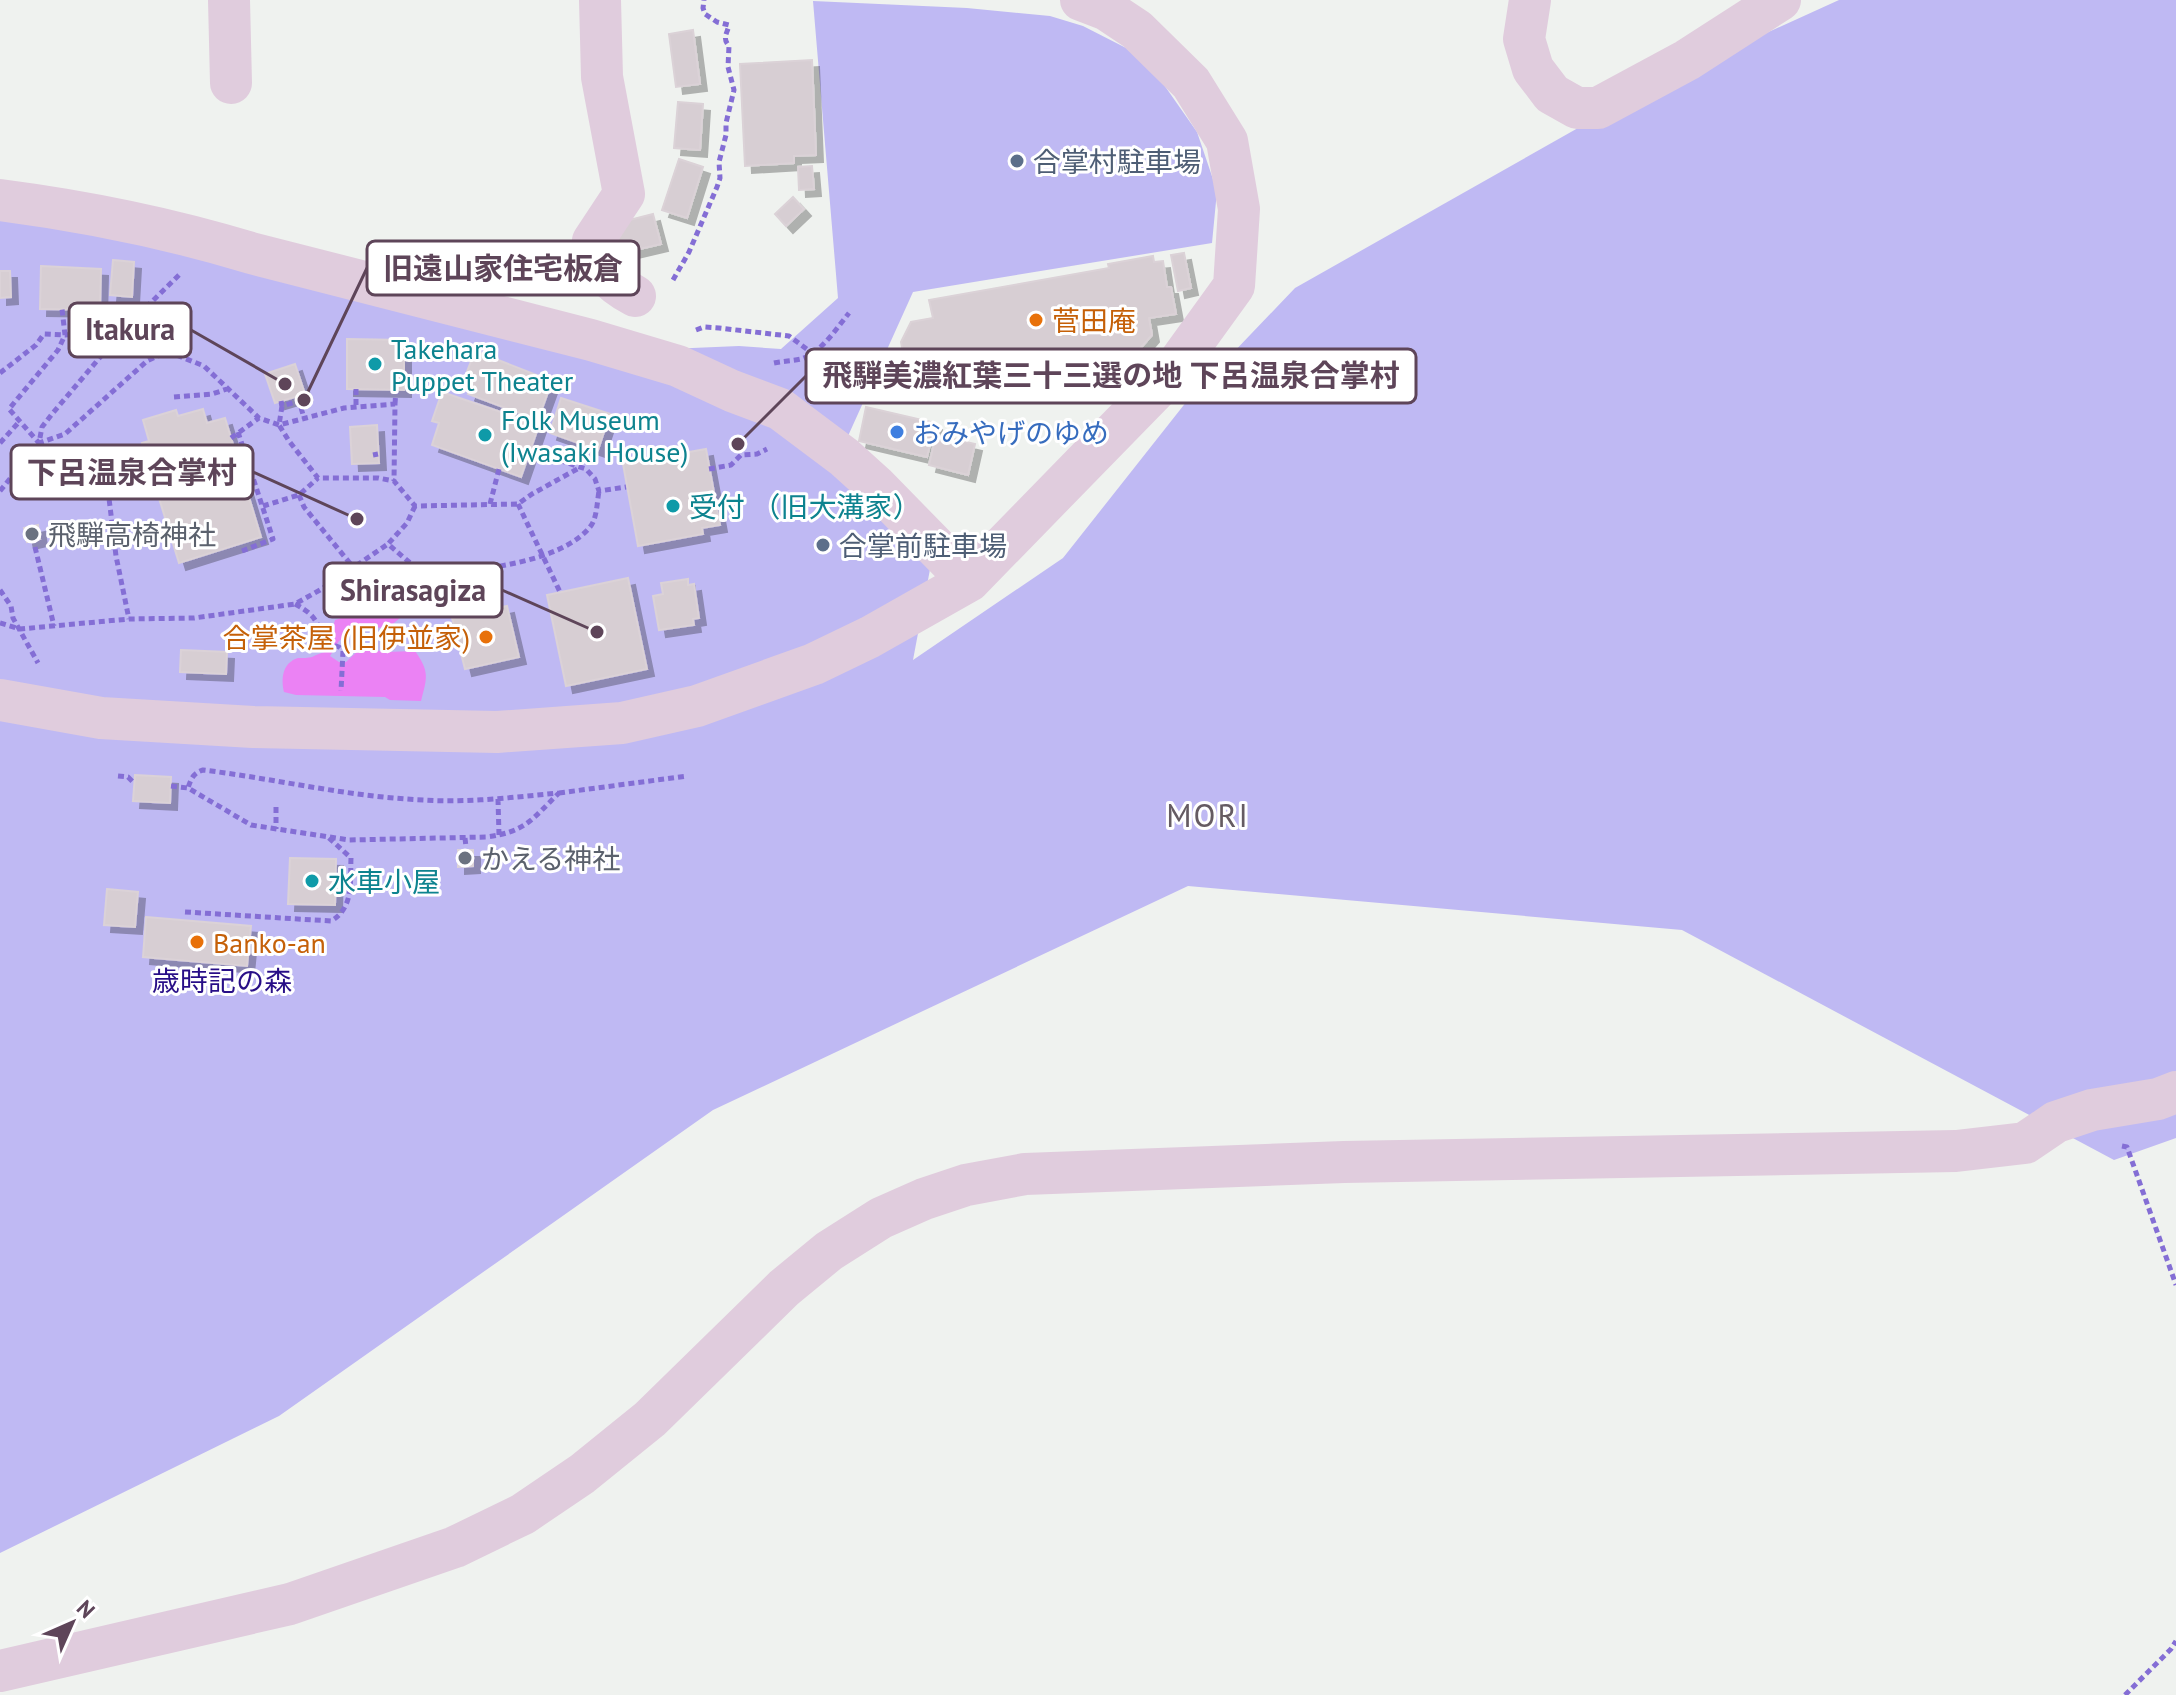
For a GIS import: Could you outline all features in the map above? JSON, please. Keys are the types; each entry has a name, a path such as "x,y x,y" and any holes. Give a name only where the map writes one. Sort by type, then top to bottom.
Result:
{"street":[{"path":"229,0 231,83"},
{"path":"600,0 602,77 624,194 593,241 599,264 614,284 635,296"},
{"path":"0,700 101,718 253,727 497,732 622,723 697,706 814,664 870,637 969,581 1169,376 1234,286 1239,209 1227,141 1191,83 1137,30 1107,10 1081,0"},
{"path":"1530,0 1524,39 1533,69 1552,94 1577,108 1598,108 1649,81 1780,0"},
{"path":"0,200 57,208 195,236 591,340 678,366 780,409 875,485 969,581"},
{"path":"0,1671 290,1604 455,1547 523,1514 582,1474 650,1419 784,1288 829,1251 881,1218 966,1185 1025,1174 1344,1162 1956,1151 2025,1143 2056,1122 2092,1110 2158,1099 2176,1092"}],"path":[{"path":"691,246 720,178 719,162 734,90 728,67 729,46 724,37 729,25 705,14 704,0"},
{"path":"0,491 39,443 42,427 118,336 180,275 191,272"},
{"path":"39,443 9,409 58,350 65,335 62,309"},
{"path":"812,353 849,313"},
{"path":"0,373 36,345 44,334 105,331 118,336"},
{"path":"39,443 65,434 147,361 162,354 174,354 204,366 259,418 279,425 356,407 395,404"},
{"path":"174,397 212,394 227,389"},
{"path":"356,389 356,407"},
{"path":"394,481 396,390"},
{"path":"304,418 299,401 282,404 279,425 318,478"},
{"path":"231,438 259,418"},
{"path":"0,443 19,422"},
{"path":"238,432 273,539 242,551"},
{"path":"388,544 430,575 543,557 577,540 593,525 599,491 595,479 586,469 531,451"},
{"path":"709,469 731,465 741,455 757,454"},
{"path":"415,506 518,504 579,468"},
{"path":"490,504 499,469"},
{"path":"263,506 299,495 318,478 378,478 394,481 415,506"},
{"path":"599,491 626,487"},
{"path":"108,490 116,556 129,619"},
{"path":"299,495 304,507 353,567"},
{"path":"518,504 560,592"},
{"path":"0,623 20,629 129,619 194,618 295,604 388,544 407,523 415,506"},
{"path":"35,547 54,626"},
{"path":"0,590 38,663"},
{"path":"295,604 307,610 316,620 324,638 343,651 340,698"},
{"path":"188,788 193,776 203,770 346,794 426,801 498,799 687,776"},
{"path":"118,776 128,777 134,783"},
{"path":"171,786 188,788 251,825 349,840 499,835 518,830 559,793"},
{"path":"498,799 499,835"},
{"path":"276,807 276,829"},
{"path":"185,912 331,921 341,915 348,903 351,858 327,837"},
{"path":"465,838 466,847"},
{"path":"2112,1146 2127,1147 2176,1285"},
{"path":"2125,1695 2176,1641"}],"green space":[{"name":"歳時記の森","path":"1839,0 2176,0 2176,1138 2114,1160 1682,930 1188,886 713,1110 279,1416 0,1553 0,215 669,349 739,346 781,349 838,298 813,1 967,8 1050,16 1083,26 1130,50 1162,82 1197,132 1217,191 1212,243 913,292 848,436 931,564 913,660 1063,558 1187,401 1295,288 1663,80"}],"shaded area":[{"path":"391,600 407,606 407,612 388,628 362,627 351,631 339,641 330,656 339,662 346,662 361,648 386,652 415,651 426,675 421,701 284,692 286,668 293,660 325,652 335,635 332,631 335,620 361,612 370,604"}],"building":[{"path":"693,30 700,84 676,87 669,34"},
{"path":"812,60 816,155 794,156 794,163 745,166 740,64"},
{"path":"678,102 703,104 700,150 674,148"},
{"path":"679,159 703,167 687,218 662,210"},
{"path":"812,166 814,189 799,190 798,167"},
{"path":"793,197 804,209 786,226 775,214"},
{"path":"653,214 661,244 614,255 606,226"},
{"path":"1184,253 1191,288 1178,291 1171,255"},
{"name":"菅田庵","path":"1153,256 1154,262 1163,261 1176,314 1149,318 1152,335 1138,351 967,381 966,370 924,378 920,358 904,360 901,342 911,322 933,318 929,300 1109,268 1108,264"},
{"path":"113,260 134,262 132,297 110,295"},
{"path":"41,266 101,269 100,310 40,309"},
{"path":"0,271 10,271 11,297 0,298"},
{"name":"Takehara Puppet Theater","path":"347,339 404,340 404,390 347,389"},
{"path":"475,351 552,381 538,420 468,394 474,380 465,377"},
{"path":"295,364 305,394 275,403 265,374"},
{"name":"Folk Museum (Iwasaki House)","path":"442,392 539,425 521,477 432,445 439,423 432,421"},
{"path":"561,398 610,414 598,450 550,433"},
{"name":"おみやげのゆめ","path":"866,407 935,423 927,457 859,441"},
{"path":"203,409 207,423 225,418 261,537 179,563 142,443 149,441 143,420 176,410 178,416"},
{"path":"377,425 379,463 352,464 350,427"},
{"path":"936,435 975,444 968,475 929,465"},
{"name":"受付 （旧大溝家）","path":"706,449 720,525 702,528 703,534 638,546 623,464"},
{"name":"飛騨高椅神社","path":"38,525 40,539 27,542 24,528"},
{"path":"628,578 647,669 566,686 547,595"},
{"path":"688,579 688,585 694,584 699,618 693,619 694,625 659,630 653,596 663,594 661,583"},
{"name":"合掌茶屋 (旧伊並家)","path":"507,606 519,657 465,669 452,618"},
{"path":"181,650 227,652 226,674 180,672"},
{"path":"135,775 171,777 170,803 133,801"},
{"name":"かえる神社","path":"458,850 473,850 473,866 458,867"},
{"name":"水車小屋","path":"290,858 336,859 335,905 288,904"},
{"path":"107,889 138,892 135,927 104,925"},
{"name":"Banko-an","path":"146,917 251,926 247,966 143,957"}],"place":[{"name":"合掌村駐車場","path":"1017,161"},
{"name":"菅田庵","path":"1036,320"},
{"name":"Takehara Puppet Theater","path":"375,364"},
{"name":"Itakura","path":"285,384"},
{"name":"旧遠山家住宅板倉","path":"304,400"},
{"name":"おみやげのゆめ","path":"897,432"},
{"name":"Folk Museum (Iwasaki House)","path":"485,435"},
{"name":"飛騨美濃紅葉三十三選の地 下呂温泉合掌村","path":"738,444"},
{"name":"受付 （旧大溝家）","path":"673,506"},
{"name":"下呂温泉合掌村","path":"357,519"},
{"name":"飛騨高椅神社","path":"32,534"},
{"name":"合掌前駐車場","path":"823,545"},
{"name":"Shirasagiza","path":"597,632"},
{"name":"合掌茶屋 (旧伊並家)","path":"486,637"},
{"name":"かえる神社","path":"465,858"},
{"name":"水車小屋","path":"312,881"},
{"name":"Banko-an","path":"197,942"}],"district":[{"name":"MORI","path":"1208,815"}]}
